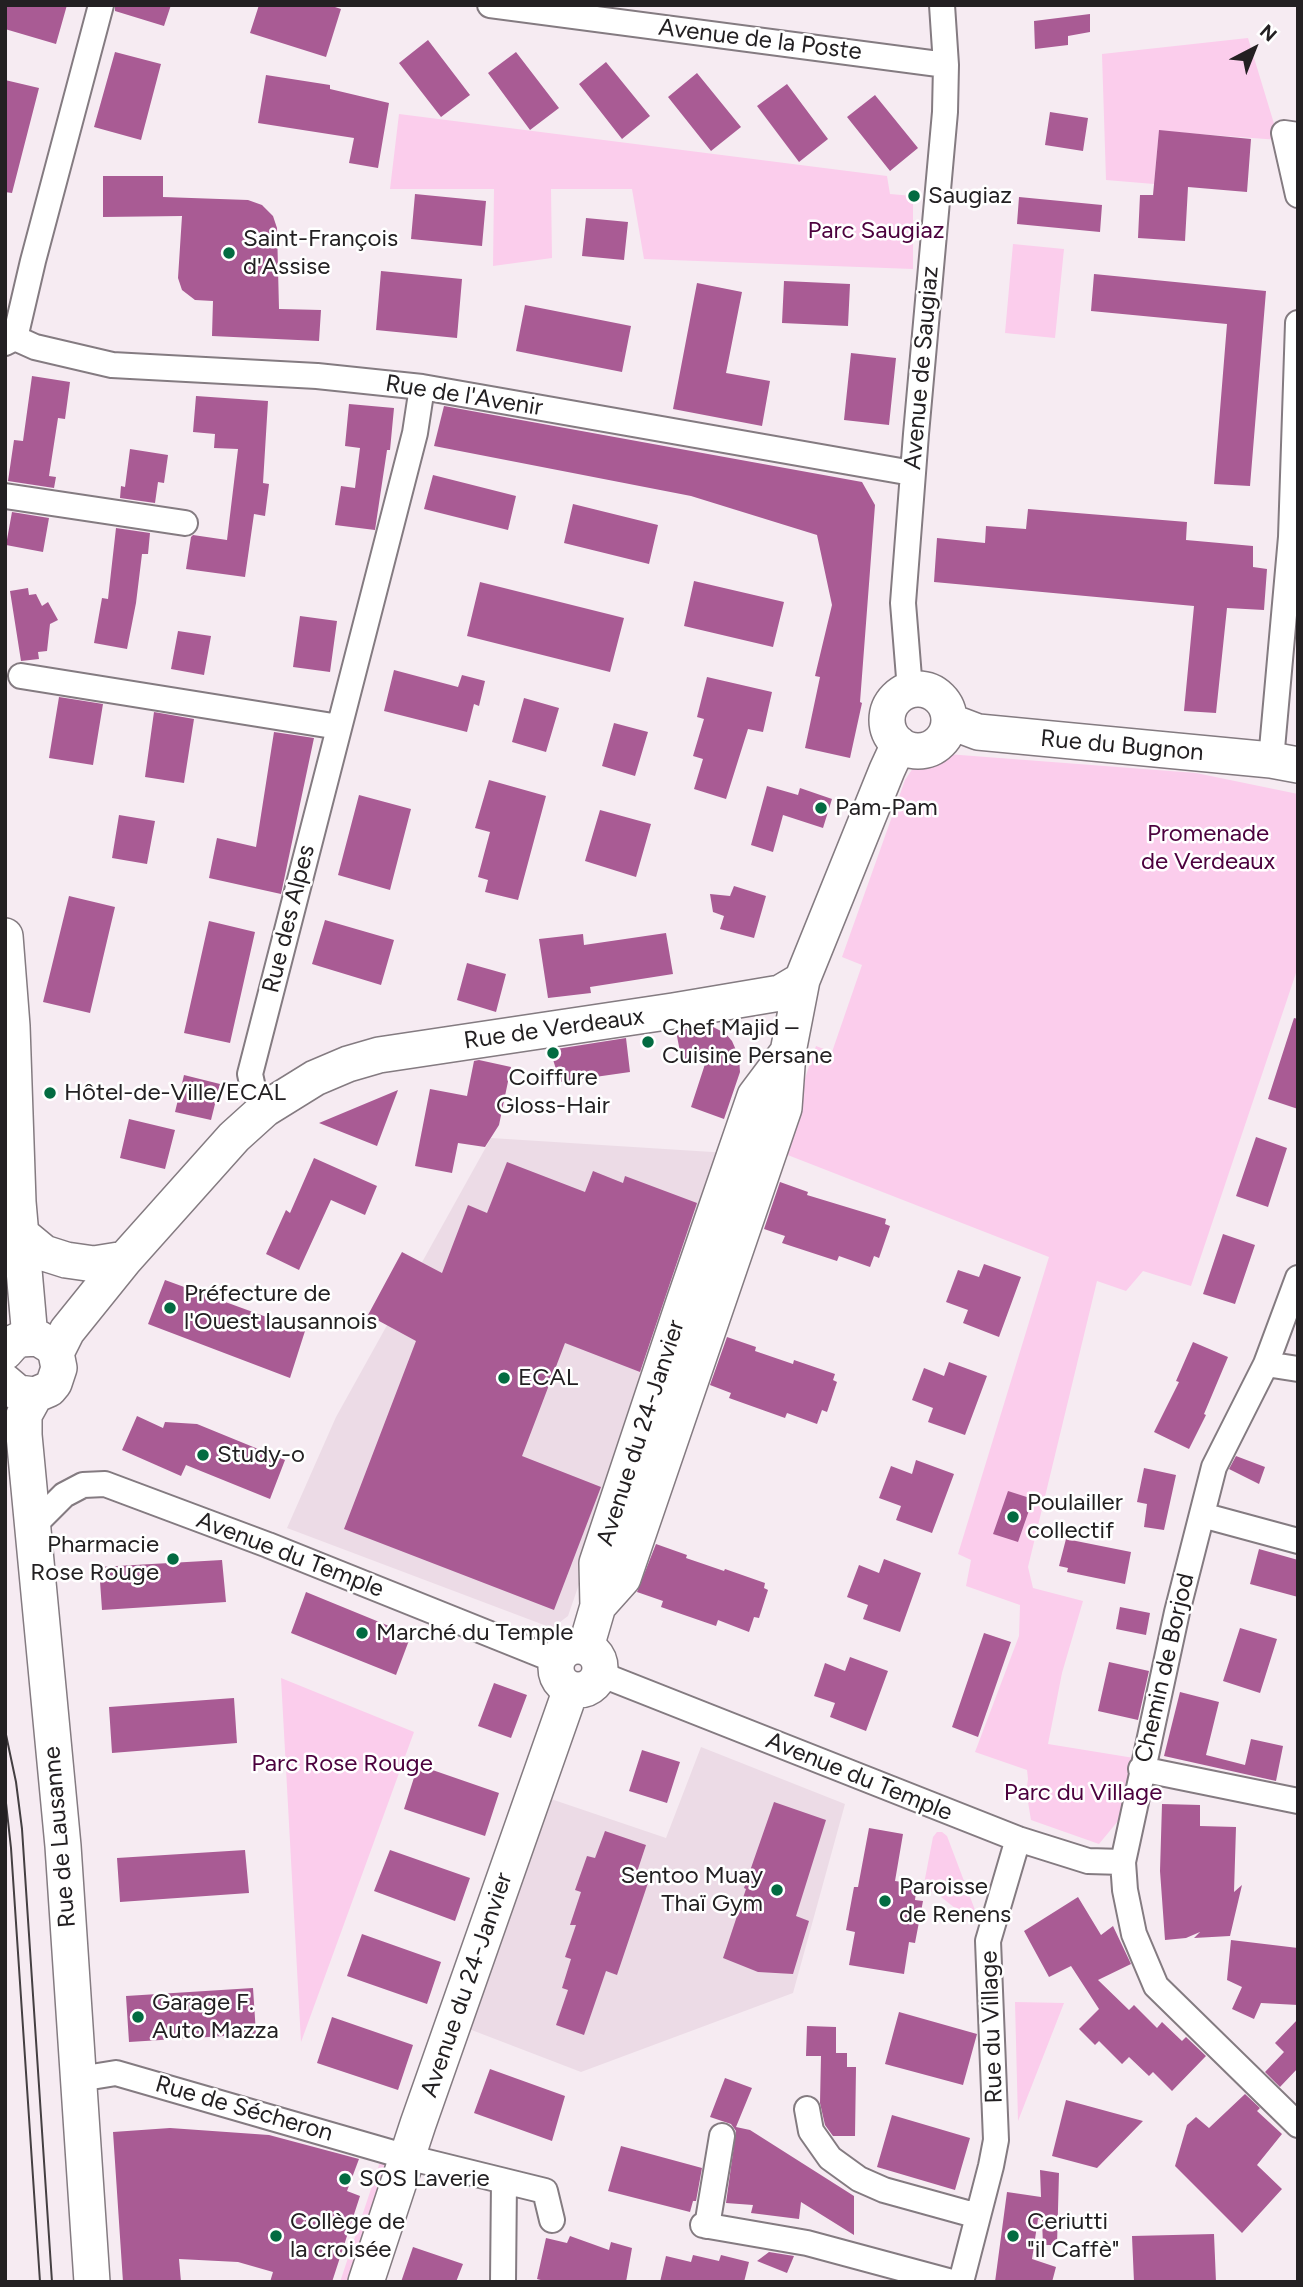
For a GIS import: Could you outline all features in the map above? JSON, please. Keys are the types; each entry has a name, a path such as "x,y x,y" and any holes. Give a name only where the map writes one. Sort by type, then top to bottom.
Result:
{"street":[{"path":"10,340 100,5"},
{"name":"Avenue de la Poste","path":"490,5 946,65"},
{"name":"Avenue de Saugiaz","path":"910,690 903,603 912,473 945,112 946,65 942,5"},
{"path":"1298,135 1284,133 1298,195"},
{"path":"1284,763 1298,323"},
{"name":"Rue de l'Avenir","path":"10,340 112,365 317,376 422,387 912,473"},
{"name":"Rue des Alpes","path":"265,1109 253,1088 250,1074 415,433 422,387"},
{"path":"5,496 185,523"},
{"path":"21,676 339,727"},
{"path":"910,690 929,691 944,703 949,721 942,738 927,749 908,749 899,744 888,729 888,709 901,694 910,690"},
{"name":"Rue du Bugnon","path":"949,721 978,732 1284,763"},
{"path":"802,980 899,744"},
{"path":"5,936 10,1084 30,1347 58,1360 58,1376 49,1388 20,1388"},
{"name":"Rue de Verdeaux","path":"30,1347 66,1331 125,1259 234,1137 265,1109 315,1078 348,1063 379,1055 780,993 802,980"},
{"name":"Avenue du 24-Janvier","path":"366,2282 598,1606 623,1578 698,1307 751,1154 784,1108 788,1052 802,980"},
{"path":"21,1234 44,1253 66,1260 94,1264 125,1259"},
{"name":"Chemin de Borjod","path":"1298,1278 1266,1364 1214,1467 1177,1612 1141,1769 1123,1863 1133,1934 1156,1986 1298,2124"},
{"path":"1266,1364 1298,1369"},
{"name":"Rue de Lausanne","path":"20,1388 31,1528 63,1846 92,2282"},
{"name":"Avenue du Temple","path":"31,1528 64,1494 83,1485 104,1484 268,1545 1018,1839 1088,1861 1123,1863"},
{"path":"1202,1515 1298,1542"},
{"path":"1141,1769 1298,1801"},
{"name":"Rue du Village","path":"961,2282 996,2140 988,1941 1018,1839"},
{"name":"Rue de Sécheron","path":"79,2079 116,2073 407,2157 545,2191 552,2220"},
{"path":"807,2109 811,2131 830,2158 859,2179 884,2190 978,2217"},
{"path":"722,2136 705,2225 807,2243 951,2282"},
{"path":"503,2282 504,2180"}],"shaded area":[{"name":"ECAL","path":"491,1138 728,1153 568,1616 552,1628 287,1528 336,1417"},
{"path":"701,1747 845,1804 793,1993 581,2072 469,2029 551,1799 666,1838"}],"green space":[{"path":"1248,38 1279,140 1159,131 1154,184 1106,180 1102,54"},
{"name":"Parc Saugiaz","path":"399,114 887,176 890,194 913,196 913,269 644,259 632,189 551,189 552,258 493,266 494,189 390,189"},
{"path":"1013,244 1064,249 1055,338 1005,333"},
{"path":"947,754 1196,773 1298,794 1298,967 1191,1286 1143,1271 1126,1291 1097,1281 1028,1567 1033,1588 1083,1601 1062,1673 1048,1744 1134,1758 1127,1810 1099,1844 1031,1820 1028,1802 1025,1800 1027,1770 975,1752 1019,1636 1020,1605 966,1586 971,1560 958,1554 1049,1257 780,1152 816,1046 832,1052 862,965 842,957 905,780 915,765"},
{"name":"Parc Rose Rouge","path":"281,1678 414,1732 301,2042"},
{"path":"937,1832 947,1836 975,1910 974,1920 970,1920 936,1893 923,1889 933,1837"},
{"path":"1015,2002 1064,2003 1018,2121"},
{"path":"381,2159 388,2170 356,2282 340,2282"}],"building":[{"path":"5,5 67,5 56,44 5,29"},
{"path":"115,5 171,5 164,26 115,11"},
{"path":"259,5 329,5 341,9 326,57 250,33"},
{"path":"1090,14 1090,32 1068,36 1068,45 1035,49 1034,21"},
{"path":"428,40 470,95 441,117 399,63"},
{"path":"115,52 161,64 141,140 94,127"},
{"path":"516,52 559,108 530,130 488,73"},
{"path":"606,62 650,116 622,139 579,84"},
{"path":"697,73 741,127 711,151 668,97"},
{"path":"266,75 330,85 330,89 389,103 378,168 349,163 354,138 258,123"},
{"path":"5,80 39,88 12,193 5,192"},
{"path":"787,84 828,139 799,162 757,106"},
{"path":"875,95 918,148 890,171 847,117"},
{"path":"1050,112 1088,118 1083,151 1045,145"},
{"path":"1159,130 1251,139 1247,192 1188,187 1185,241 1138,238 1140,195 1153,195"},
{"path":"103,176 163,176 163,197 248,200 262,205 273,216 277,228 279,309 321,310 319,341 212,336 213,301 195,300 182,290 178,278 182,216 103,217"},
{"path":"415,194 486,201 482,246 411,239"},
{"path":"1019,197 1102,205 1100,232 1017,224"},
{"path":"586,218 628,222 624,260 582,256"},
{"path":"381,271 462,279 457,338 376,330"},
{"path":"1094,274 1266,291 1250,486 1214,484 1227,324 1091,311"},
{"path":"784,281 850,284 848,326 782,323"},
{"path":"697,283 742,292 726,373 770,381 762,426 673,409"},
{"path":"525,305 631,326 622,372 516,351"},
{"path":"851,353 896,358 889,425 844,420"},
{"path":"32,376 70,382 65,419 58,418 49,476 56,477 54,488 8,481 14,440 23,441"},
{"path":"196,396 268,401 263,483 269,484 265,516 254,514 245,577 186,569 193,535 227,540 238,449 214,448 215,434 193,432"},
{"path":"349,404 394,408 390,450 387,450 375,530 335,525 341,486 355,488 360,448 345,446"},
{"path":"444,406 862,482 875,505 862,703 850,758 805,748 820,677 815,676 832,605 817,535 691,496 434,446"},
{"path":"130,449 168,455 164,483 158,482 155,503 120,498 121,486 125,487"},
{"path":"433,475 516,496 508,530 424,509"},
{"path":"573,504 658,525 649,564 564,543"},
{"path":"1028,509 1187,522 1186,540 1253,546 1253,567 1267,569 1264,610 1227,608 1216,713 1184,711 1194,606 934,582 937,538 985,543 986,526 1026,529"},
{"path":"12,512 49,518 43,552 6,545"},
{"path":"116,528 150,533 148,554 142,554 127,649 94,643 102,598 108,599"},
{"path":"694,581 784,602 773,647 684,626"},
{"path":"480,582 624,618 610,672 467,636"},
{"path":"28,588 29,595 36,594 42,606 48,602 58,620 50,624 47,651 38,652 39,659 21,661 10,591"},
{"path":"300,616 337,621 330,672 293,667"},
{"path":"178,631 211,636 204,675 171,669"},
{"path":"394,670 458,687 462,675 485,681 479,706 474,704 467,732 384,711"},
{"path":"707,677 772,692 763,732 748,729 726,799 694,789 703,759 693,756 704,719 697,717"},
{"path":"59,697 103,704 93,765 49,758"},
{"path":"524,698 559,708 546,752 512,742"},
{"path":"154,712 194,719 184,783 145,777"},
{"path":"614,723 648,732 635,776 602,766"},
{"path":"274,732 314,738 281,894 209,878 217,838 256,847"},
{"path":"489,780 546,796 518,900 485,892 488,880 478,877 490,832 475,828"},
{"path":"767,786 798,795 800,788 832,799 823,828 783,815 773,852 751,845"},
{"path":"359,795 411,809 390,890 338,875"},
{"path":"600,810 651,824 636,877 585,861"},
{"path":"119,815 155,821 147,864 112,858"},
{"path":"734,886 766,896 754,938 720,929 724,916 713,912 710,894 730,896"},
{"path":"69,896 115,907 90,1013 43,1002"},
{"path":"325,920 394,940 381,985 312,964"},
{"path":"209,921 255,932 230,1043 184,1033"},
{"path":"666,933 673,974 590,987 591,993 548,998 539,939 583,934 584,945"},
{"path":"467,963 506,974 496,1012 457,1000"},
{"path":"1294,1018 1298,1019 1298,1109 1268,1099"},
{"path":"709,1025 725,1033 739,1057 740,1072 724,1119 691,1107 707,1058 682,1062 676,1031"},
{"path":"626,1038 630,1072 560,1082 550,1050"},
{"path":"474,1061 511,1067 499,1125 485,1147 458,1143 452,1173 415,1166 430,1089 467,1096"},
{"path":"184,1075 220,1084 211,1120 175,1112"},
{"path":"398,1090 377,1146 319,1123"},
{"path":"129,1119 175,1130 165,1169 120,1158"},
{"path":"1256,1137 1287,1148 1268,1207 1236,1196"},
{"path":"314,1158 377,1186 365,1215 331,1200 299,1270 266,1254 286,1210 290,1213"},
{"name":"ECAL","path":"507,1162 585,1192 593,1171 623,1183 625,1176 697,1203 640,1372 565,1343 522,1456 601,1487 554,1610 344,1529 416,1341 368,1315 402,1252 442,1273 468,1205 487,1213"},
{"path":"780,1182 808,1192 807,1195 886,1219 885,1224 890,1226 879,1258 874,1256 870,1267 839,1256 837,1261 782,1243 785,1236 764,1229"},
{"path":"1223,1234 1255,1245 1235,1304 1203,1294"},
{"path":"984,1264 1021,1277 999,1337 963,1323 968,1310 946,1302 958,1270 979,1277"},
{"path":"165,1280 305,1331 290,1378 148,1324"},
{"path":"727,1337 756,1347 755,1351 793,1364 794,1360 835,1374 833,1380 837,1382 827,1412 822,1410 817,1424 787,1413 785,1418 729,1398 731,1393 710,1385"},
{"path":"1193,1342 1228,1357 1204,1414 1206,1415 1189,1449 1154,1432 1179,1382 1176,1381"},
{"path":"949,1362 987,1376 965,1435 928,1422 933,1408 912,1400 924,1368 944,1376"},
{"name":"Study-o","path":"137,1416 163,1428 165,1422 197,1424 285,1460 270,1499 186,1465 181,1476 122,1450"},
{"path":"1236,1456 1265,1467 1259,1484 1229,1469"},
{"path":"916,1460 954,1474 932,1533 896,1520 901,1506 879,1498 891,1466 912,1474"},
{"path":"1144,1468 1176,1475 1164,1530 1144,1527 1147,1504 1137,1502"},
{"name":"Poulailler collectif","path":"1008,1491 1033,1499 1018,1542 993,1534"},
{"path":"1066,1539 1131,1552 1125,1584 1067,1572 1068,1568 1059,1566"},
{"path":"656,1544 687,1555 686,1558 765,1583 764,1588 768,1590 759,1618 754,1617 749,1632 718,1620 716,1626 661,1607 663,1601 637,1592"},
{"path":"1259,1549 1298,1560 1298,1597 1250,1584"},
{"path":"884,1559 921,1573 900,1632 863,1619 868,1605 847,1597 859,1565 879,1573"},
{"path":"222,1560 226,1602 102,1610 99,1567"},
{"path":"306,1592 411,1635 396,1675 291,1633"},
{"path":"1120,1607 1150,1613 1146,1635 1116,1629"},
{"path":"1240,1628 1277,1639 1260,1693 1223,1681"},
{"path":"984,1633 1011,1642 978,1737 952,1727"},
{"path":"850,1657 888,1671 866,1731 830,1717 835,1703 814,1696 825,1663 845,1671"},
{"path":"1109,1662 1149,1671 1138,1720 1098,1711"},
{"path":"494,1683 527,1695 511,1738 478,1726"},
{"path":"1180,1692 1219,1702 1206,1755 1245,1765 1251,1739 1283,1746 1276,1781 1164,1756"},
{"path":"234,1698 237,1743 112,1753 109,1707"},
{"path":"642,1750 680,1762 667,1803 629,1791"},
{"path":"418,1765 499,1793 485,1836 404,1809"},
{"name":"Sentoo Muay Thaï Gym","path":"774,1802 826,1820 796,1916 809,1921 793,1974 758,1972 723,1958"},
{"path":"1162,1804 1200,1805 1200,1826 1236,1827 1234,1892 1242,1885 1230,1936 1194,1938 1200,1932 1186,1938 1165,1940 1160,1871"},
{"name":"Paroisse de Renens","path":"869,1828 903,1834 895,1881 917,1884 915,1900 923,1901 915,1943 909,1942 904,1974 849,1965 855,1932 846,1930 854,1887 858,1887"},
{"path":"605,1831 646,1845 637,1872 650,1877 617,1975 606,1971 584,2035 556,2025 568,1990 562,1988 571,1959 565,1957 576,1925 570,1925 581,1892 575,1890 587,1856 595,1858"},
{"path":"245,1850 249,1893 120,1902 117,1858"},
{"path":"390,1850 470,1878 455,1921 374,1891"},
{"path":"1078,1897 1101,1935 1113,1926 1131,1964 1098,1980 1129,2010 1134,2005 1157,2028 1162,2022 1182,2041 1186,2037 1206,2056 1172,2091 1153,2072 1149,2076 1129,2057 1122,2064 1099,2041 1095,2045 1079,2029 1099,2009 1071,1966 1049,1977 1024,1931"},
{"path":"362,1934 441,1962 427,2004 347,1976"},
{"path":"1231,1940 1298,1948 1298,2005 1261,2003 1254,2019 1232,2009 1242,1987 1227,1980"},
{"path":"253,1988 256,2034 129,2042 126,1996"},
{"path":"899,2012 977,2034 963,2085 885,2064"},
{"path":"332,2017 413,2045 398,2090 317,2063"},
{"path":"1298,2019 1298,2068 1280,2087 1265,2072 1284,2052 1275,2043"},
{"path":"807,2026 836,2027 836,2053 847,2053 847,2067 856,2067 855,2136 833,2136 825,2125 820,2103 821,2056 806,2056"},
{"path":"490,2069 565,2096 552,2141 474,2113"},
{"path":"725,2078 752,2088 736,2127 750,2130 854,2196 854,2235 801,2202 799,2219 751,2213 753,2205 726,2203 736,2131 731,2124 710,2117"},
{"path":"1245,2094 1260,2108 1257,2111 1282,2134 1257,2165 1282,2189 1242,2233 1175,2166 1187,2125 1196,2117 1209,2128"},
{"path":"1066,2100 1143,2121 1097,2168 1052,2156"},
{"path":"892,2115 970,2138 955,2190 877,2167"},
{"path":"170,2128 269,2135 359,2159 347,2191 360,2196 332,2282 270,2282 273,2272 238,2262 179,2259 181,2282 123,2282 113,2132"},
{"path":"621,2146 702,2168 696,2201 693,2201 690,2212 608,2191"},
{"path":"1040,2170 1059,2173 1057,2245 1043,2245 1042,2220 1038,2219 1032,2259 1056,2267 1052,2282 995,2282 1007,2192 1041,2197"},
{"path":"1214,2234 1216,2282 1134,2282 1132,2236"},
{"path":"570,2236 609,2250 611,2242 632,2248 626,2282 548,2282 537,2279 546,2238 567,2243"},
{"path":"413,2247 463,2264 456,2282 401,2282"},
{"path":"769,2252 794,2256 787,2273 757,2261"},
{"path":"693,2255 719,2261 721,2255 749,2262 744,2282 660,2282 666,2256 691,2262"}],"tram line":[{"path":"5,1730 22,1829 52,2282"},
{"path":"5,1794 11,1848 40,2282"}],"place":[{"name":"Saugiaz","path":"914,196"},
{"name":"Saint-François d'Assise","path":"229,253"},
{"name":"Pam-Pam","path":"821,808"},
{"name":"Chef Majid – Cuisine Persane","path":"648,1042"},
{"name":"Coiffure Gloss-Hair","path":"553,1053"},
{"name":"Hôtel-de-Ville/ECAL","path":"50,1093"},
{"name":"Préfecture de l'Ouest lausannois","path":"170,1308"},
{"name":"ECAL","path":"504,1378"},
{"name":"Study-o","path":"203,1455"},
{"name":"Poulailler collectif","path":"1013,1517"},
{"name":"Pharmacie Rose Rouge","path":"173,1559"},
{"name":"Marché du Temple","path":"362,1633"},
{"name":"Sentoo Muay Thaï Gym","path":"777,1890"},
{"name":"Paroisse de Renens","path":"885,1901"},
{"name":"Garage F. Auto Mazza","path":"138,2017"},
{"name":"SOS Laverie","path":"345,2179"},
{"name":"Collège de la croisée","path":"276,2236"},
{"name":"Ceriutti \"il Caffè\"","path":"1013,2236"}],"park label":[{"name":"Promenade de Verdeaux","path":"1208,848"},
{"name":"Parc du Village","path":"1083,1793"}]}
